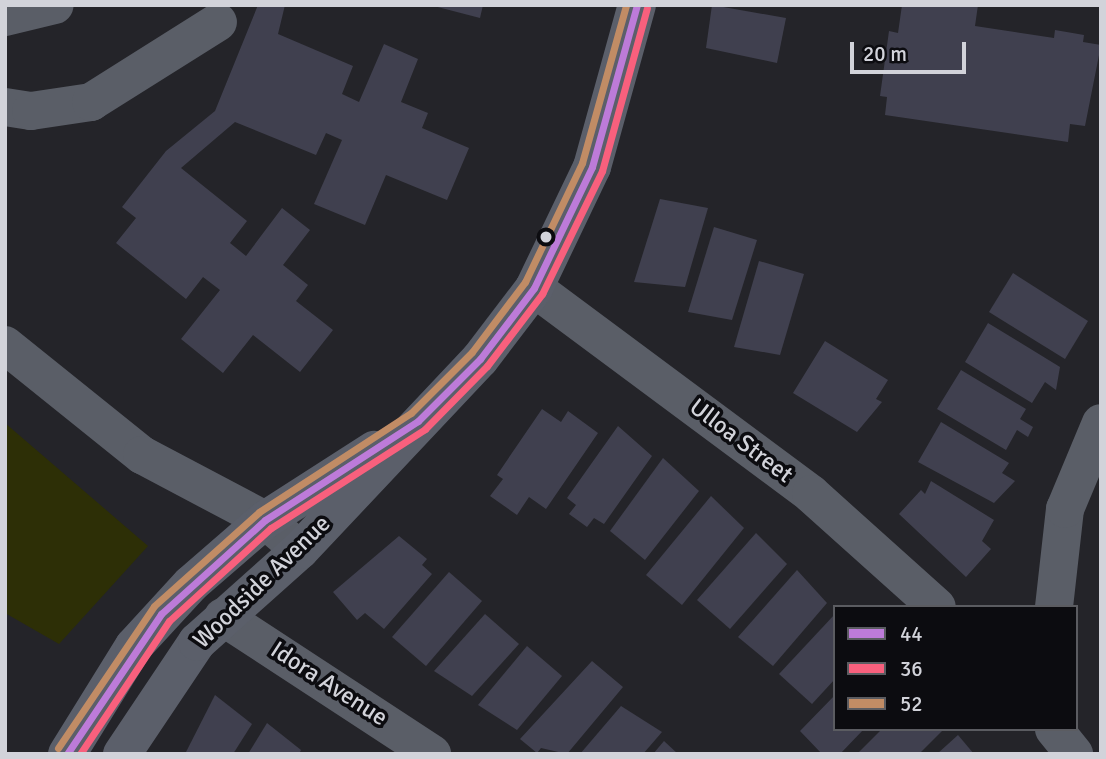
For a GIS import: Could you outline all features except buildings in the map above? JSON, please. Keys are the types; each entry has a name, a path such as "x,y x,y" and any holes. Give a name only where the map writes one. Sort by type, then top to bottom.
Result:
{"main road":[{"name":"Woodside Avenue","path":"122,754 172,673 223,617 300,550 418,421 480,359 534,288 592,167 638,5"},
{"name":"Woodside Avenue","path":"67,754 134,646 265,520 418,421"}],"street":[{"path":"5,17 54,5"},
{"path":"5,107 32,111 91,102 218,22"},
{"name":"Ulloa Street","path":"534,288 802,486 935,605"},
{"path":"6,345 142,456 265,520 300,550"},
{"path":"1054,605 1065,509 1101,424"},
{"name":"Idora Avenue","path":"223,617 432,754"},
{"path":"1056,731 1074,754"},
{"path":"1076,731 1084,754"}],"shaded area":[{"path":"5,423 148,546 59,644 5,613"}],"transit line":[{"name":"52","path":"58,748 154,606 259,512 411,413 472,352 525,282 582,163 626,5"},
{"name":"44","path":"67,754 161,614 265,520 418,421 480,359 534,288 592,167 637,5"},
{"name":"36","path":"80,754 169,621 271,528 425,429 487,366 542,294 602,171 647,8"}]}
